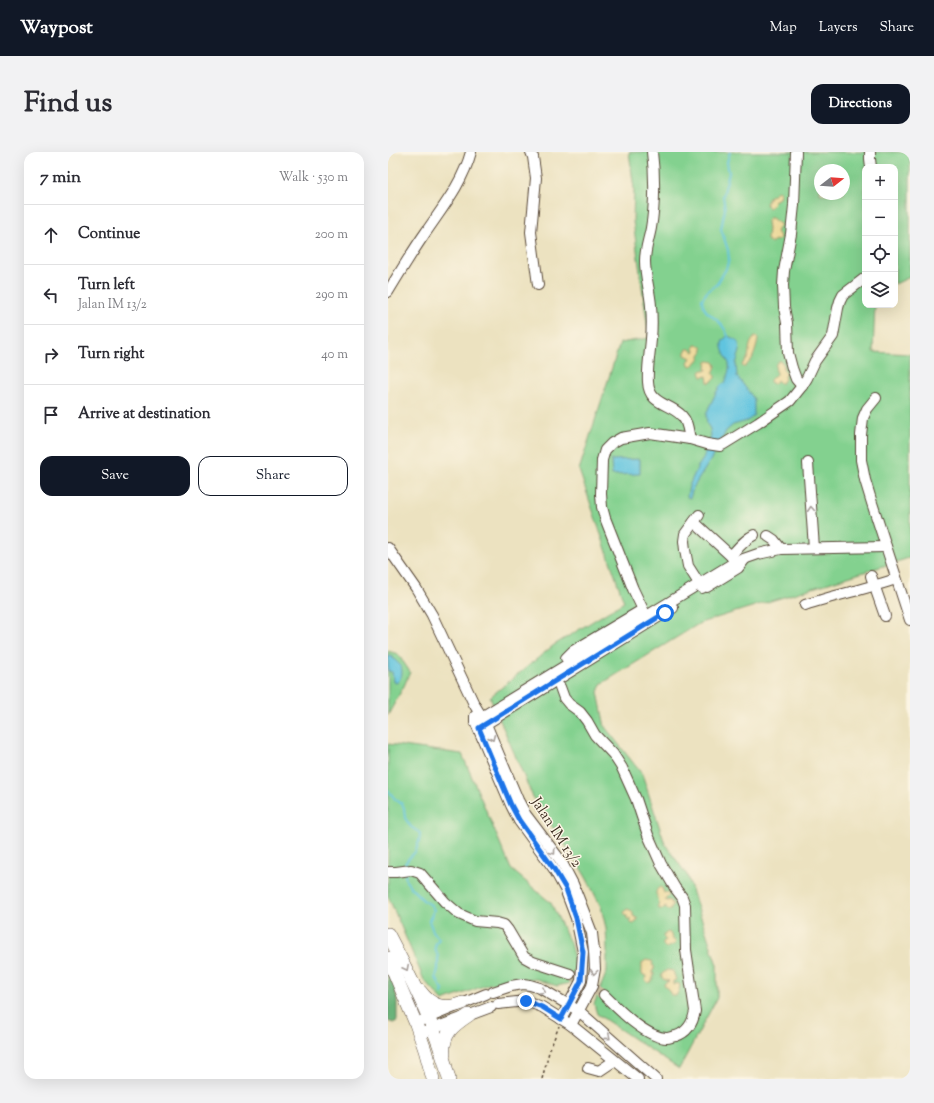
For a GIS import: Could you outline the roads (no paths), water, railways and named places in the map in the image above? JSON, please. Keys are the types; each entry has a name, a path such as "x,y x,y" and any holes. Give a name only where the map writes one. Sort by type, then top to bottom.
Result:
{"main road":[{"path":"388,934 414,984 431,1024 448,1075"},
{"path":"388,958 418,1029 433,1079"},
{"path":"414,984 426,999 434,1004 444,1007 454,1007 463,1003"},
{"path":"448,1075 443,1046 444,1040 449,1031 469,1015"}],"street":[{"path":"388,292 410,254 462,178 471,152"},
{"path":"531,152 536,178 530,232 538,285"},
{"path":"652,152 654,162 651,228 646,249 645,262 651,305 651,338 648,382 650,392 657,401 683,417 687,424 690,439"},
{"path":"796,152 794,205 783,285 784,307 787,323 788,353 796,379 802,386"},
{"path":"870,152 871,164"},
{"path":"644,613 603,513 601,494 602,460 605,450 612,443 621,438 650,433 690,439 720,446 735,438 790,401 807,378 815,360 833,336 838,308 843,295 862,280"},
{"path":"876,398 867,409 861,435 861,453 865,480 910,620"},
{"path":"808,463 814,548"},
{"path":"701,587 688,566 685,550 685,534 696,518 735,562"},
{"path":"735,562 737,548 754,535"},
{"path":"768,536 774,540 781,549"},
{"path":"481,722 701,587 735,562 758,554 781,549 886,547"},
{"name":"Jalan IM 13/2","path":"388,548 416,588 432,615 474,704 519,820 554,869 566,889 576,918 583,952 581,981 561,1019"},
{"path":"871,576 885,616"},
{"path":"805,605 838,594 874,586 896,579"},
{"path":"566,658 573,651 644,613 663,610"},
{"path":"611,642 644,613"},
{"path":"560,687 564,698 569,704 580,712 595,735 613,754 622,768 636,799 648,835 661,864 682,897 685,905 686,950 695,1011 694,1019 690,1027 684,1033 667,1038 660,1037 640,1028 604,995"},
{"name":"Jalan IM 13/2","path":"481,722 526,815 561,862 573,884 592,933 595,969 592,986 571,1025"},
{"path":"392,872 411,870 420,873 445,902 459,914 476,922 497,923 504,926 524,957 533,962 570,974"},
{"path":"431,1024 463,1003 511,986 523,984 530,985 540,988 579,1011 656,1079"},
{"path":"418,1029 495,1006 526,1001 542,1007 571,1025 638,1079"},
{"path":"588,1068 599,1072 614,1061"}],"water":[{"path":"728,336 737,340 739,344 740,351 736,364 737,376 754,399 754,416 747,421 733,425 726,431 715,453 693,488 690,498 687,497 689,486 703,459 711,436 706,415 719,387 725,383 729,371 729,364 722,349 722,342"},
{"path":"640,459 640,474 612,475 611,460"},
{"path":"388,656 391,656 401,666 402,675 397,683 393,682 392,672 388,671"}],"waterway":[{"path":"728,336 716,319 705,310 702,299 707,292 717,284 726,269 729,259 728,250 721,229 725,209 723,196 729,173 727,162 730,152"},
{"path":"388,790 395,799 402,804 405,818 411,827 420,833 419,842 415,852 407,860 404,867"},
{"path":"405,873 406,881 412,889 423,900 431,905 434,910 429,921 433,931 439,939 435,947 438,957 436,977 443,990 442,993"}],"tunnel":[{"path":"570,974 604,995"}]}
